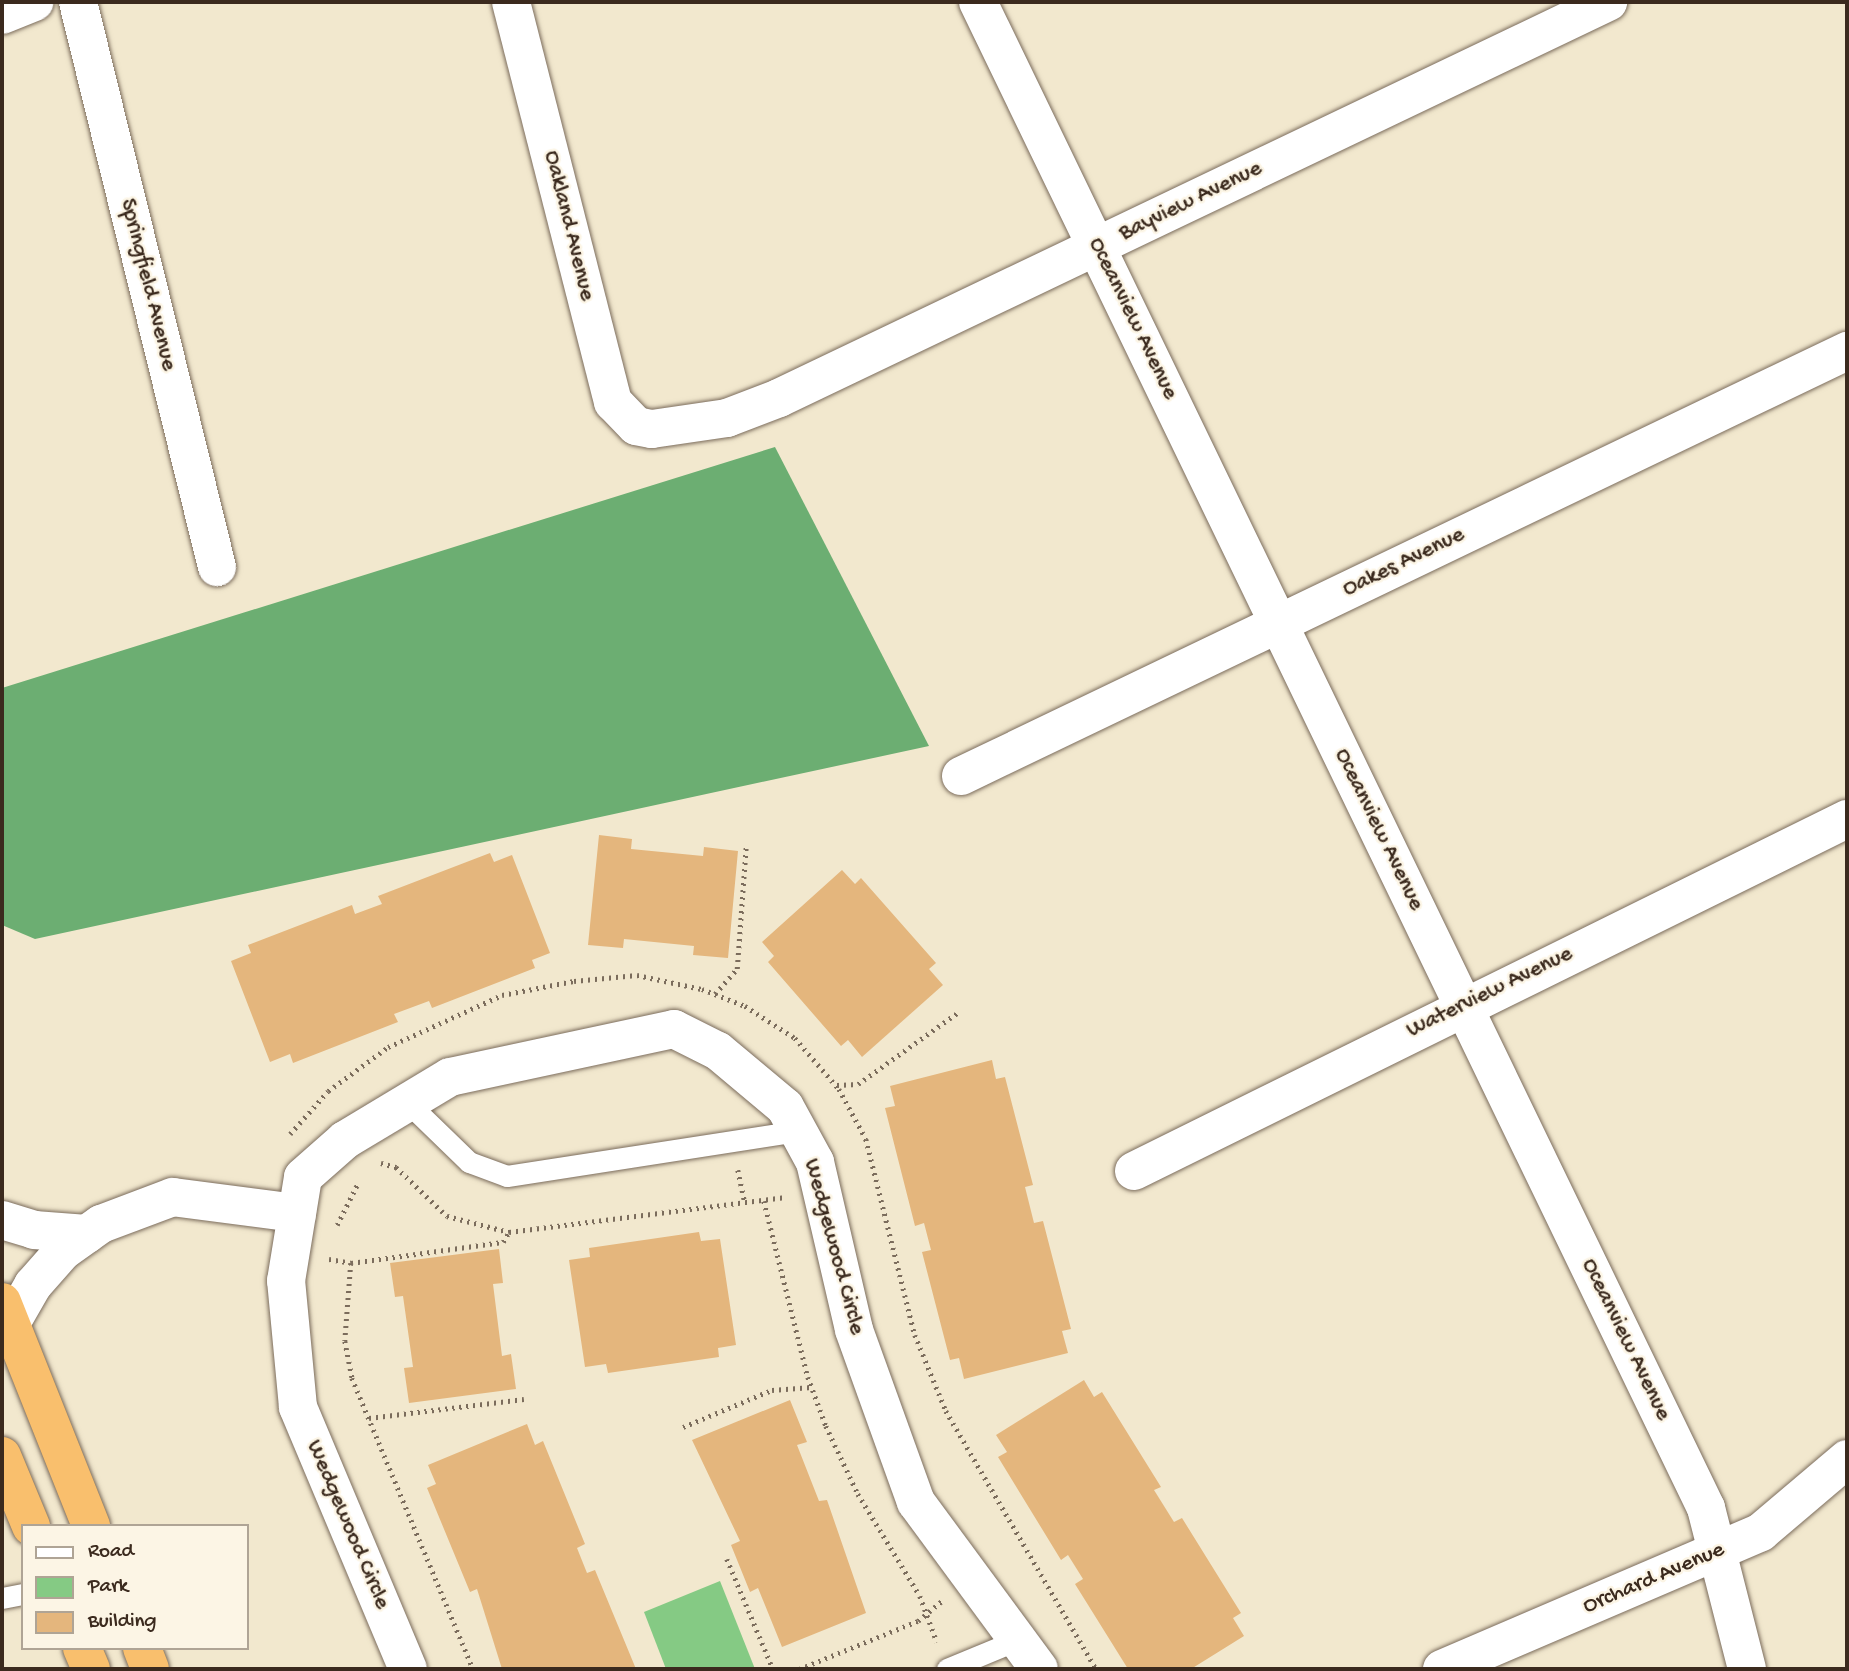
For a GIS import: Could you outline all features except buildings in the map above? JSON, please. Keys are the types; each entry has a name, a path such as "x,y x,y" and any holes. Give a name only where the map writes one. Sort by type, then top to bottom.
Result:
{"highway":[{"path":"6,1313 90,1524"},
{"path":"2,1456 30,1524"},
{"path":"83,1650 91,1669"},
{"path":"143,1650 150,1669"}],"street":[{"path":"2,15 35,2"},
{"name":"Springfield Avenue","path":"78,2 217,567"},
{"name":"Oakland Avenue","path":"511,2 613,402 636,426 652,429"},
{"name":"Oceanview Avenue","path":"978,2 1706,1508 1720,1551 1747,1669"},
{"name":"Bayview Avenue","path":"652,429 727,418 779,398 1608,2"},
{"name":"Oakes Avenue","path":"961,776 1847,351"},
{"name":"Waterview Avenue","path":"1135,1171 1462,1006 1847,819"},
{"name":"Wedgewood Circle","path":"408,1669 298,1407 286,1281 303,1177 406,1101 450,1077 674,1029 727,1059 785,1107 821,1190 854,1330 903,1473 916,1502 1028,1655"},
{"path":"6,1313 87,1234 173,1197 297,1213"},
{"path":"2,1220 34,1230 87,1234"},
{"name":"Orchard Avenue","path":"1442,1669 1720,1551 1777,1521 1847,1459"}],"lane":[{"path":"406,1101 469,1162 507,1176 797,1131"},
{"path":"2,1598 21,1594"},
{"path":"948,1669 1028,1655"}],"path":[{"path":"715,994 737,968 746,846"},
{"path":"283,1142 328,1091 388,1047 502,995 637,975 715,994 795,1038 836,1086 866,1139 915,1335 946,1411 1096,1669"},
{"path":"836,1086 858,1084 960,1011"},
{"path":"370,1169 376,1162 396,1167 447,1216 509,1232 764,1201 821,1190"},
{"path":"334,1231 363,1177"},
{"path":"764,1201 812,1387 858,1494 924,1614 948,1669"},
{"path":"323,1254 351,1263 503,1242 509,1232"},
{"path":"351,1263 345,1340 369,1418 473,1669"},
{"path":"683,1427 772,1390 812,1387"},
{"path":"369,1418 524,1399"},
{"path":"727,1559 773,1669"},
{"path":"800,1669 924,1614 975,1585"}],"green space":[{"path":"775,447 929,746 35,939 2,925 2,688"},
{"path":"720,1581 755,1669 666,1669 644,1612"}]}
